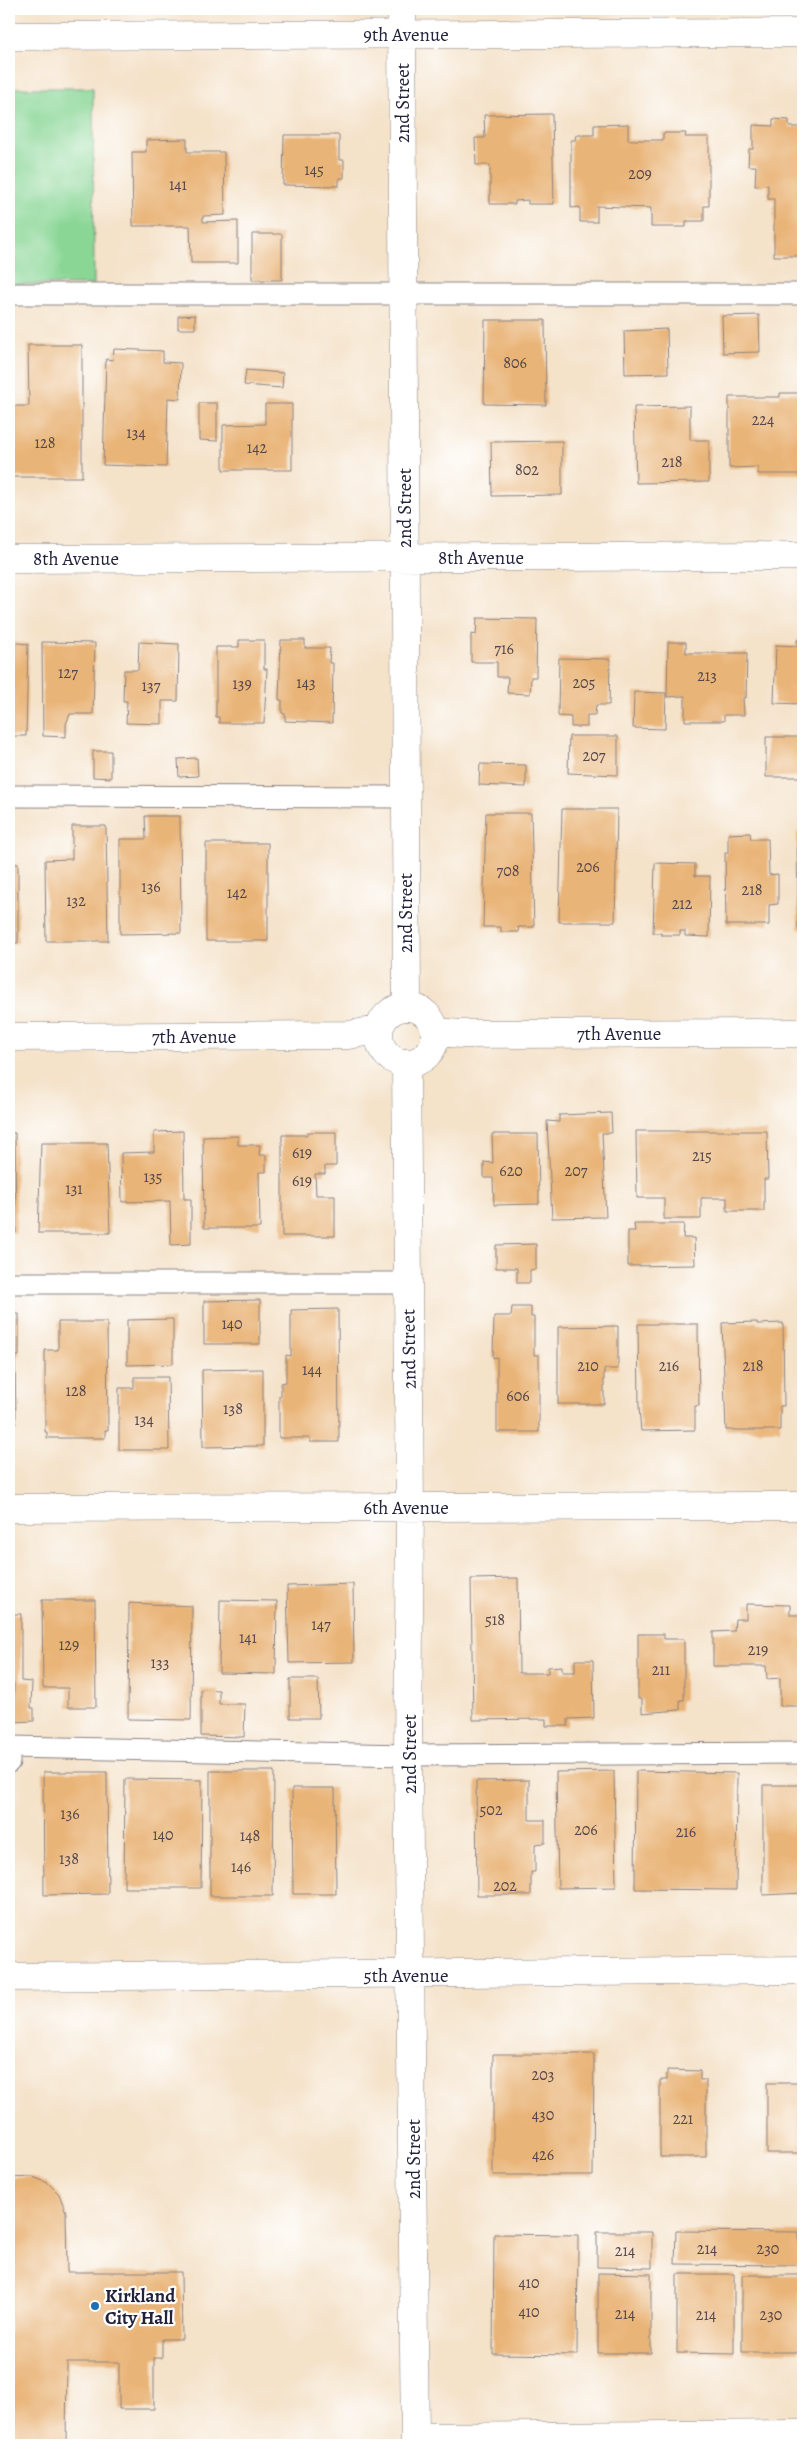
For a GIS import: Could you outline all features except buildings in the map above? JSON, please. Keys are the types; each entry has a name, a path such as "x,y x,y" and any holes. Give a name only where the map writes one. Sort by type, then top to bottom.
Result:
{"street":[{"name":"9th Avenue","path":"9,36 402,21 803,33"},
{"name":"2nd Street","path":"402,21 407,1006"},
{"name":"8th Avenue","path":"9,559 803,556"},
{"path":"407,1006 420,1009 427,1015 435,1032 431,1050 416,1062 406,1063 388,1056 382,1049 378,1030 387,1015 394,1009 407,1006"},
{"name":"7th Avenue","path":"9,1037 348,1035 378,1030"},
{"name":"7th Avenue","path":"435,1032 462,1034 803,1033"},
{"name":"2nd Street","path":"406,1063 410,1507 408,1755 412,1975 415,2441"},
{"name":"6th Avenue","path":"9,1508 803,1506"},
{"name":"5th Avenue","path":"9,1977 412,1975 803,1970"},
{"path":"415,2441 803,2434"}],"lane":[{"path":"9,294 803,294"},
{"path":"9,796 405,797"},
{"path":"9,1283 407,1283"},
{"path":"9,1762 9,1747 408,1755 803,1753"}],"green space":[{"path":"9,88 93,88 94,285 9,284"}],"place":[{"name":"Kirkland City Hall","path":"95,2306"}]}
